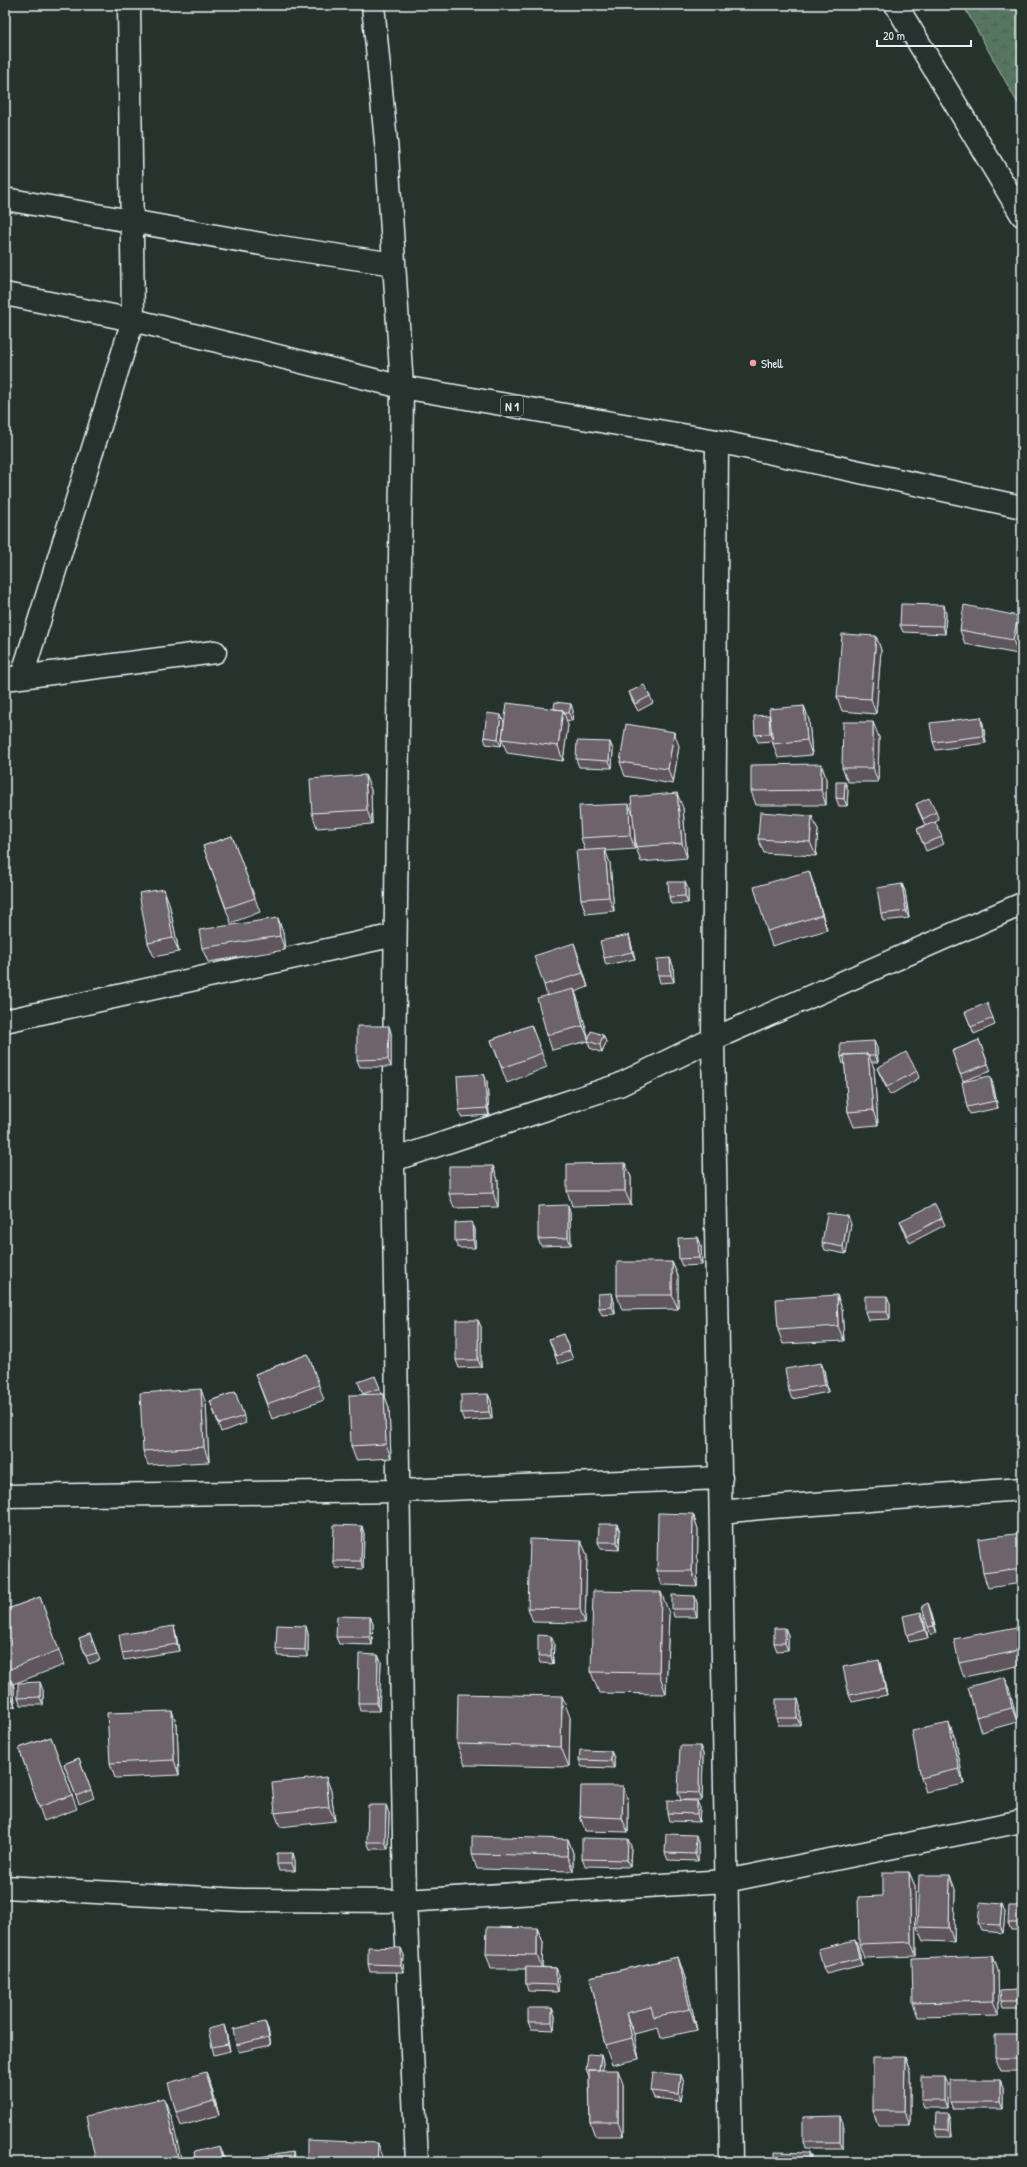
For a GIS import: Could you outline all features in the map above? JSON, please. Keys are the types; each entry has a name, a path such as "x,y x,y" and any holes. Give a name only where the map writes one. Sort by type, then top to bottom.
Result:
{"main road":[{"path":"128,5 130,222 133,320 14,678 215,652"},
{"path":"373,5 387,145 402,387 393,1160 400,1491 405,1901 417,2162"},
{"path":"896,5 1022,215"},
{"path":"5,199 267,245 394,264"},
{"name":"N 1","path":"5,294 133,320 402,387 717,441 1022,507"},
{"path":"717,441 713,1039 731,2162"},
{"path":"393,1160 618,1085 713,1039 1022,904"},
{"path":"5,1021 395,935"},
{"path":"5,1496 400,1491 721,1478"},
{"path":"721,1512 772,1507 1022,1490"},
{"path":"5,1887 242,1900 405,1901 726,1881 1022,1821"}],"green space":[{"path":"963,5 1022,5 1022,111"}],"building":[{"path":"901,604 944,605 943,626 900,625"},
{"path":"964,605 1018,616 1013,640 960,630"},
{"path":"842,634 876,636 871,699 837,697"},
{"path":"644,685 650,696 635,704 629,692"},
{"path":"555,702 571,704 569,713 564,713 563,710 554,709"},
{"path":"507,703 563,710 558,746 502,739"},
{"path":"804,706 807,740 773,744 769,709"},
{"path":"487,713 501,715 498,739 484,737"},
{"path":"769,715 770,734 755,735 754,716"},
{"path":"981,717 983,736 933,742 930,723"},
{"path":"843,722 873,722 873,768 842,768"},
{"path":"626,724 674,732 668,769 620,762"},
{"path":"577,741 610,742 609,761 576,759"},
{"path":"821,764 821,790 751,791 751,765"},
{"path":"365,775 367,810 312,813 310,779"},
{"path":"836,782 845,782 844,799 836,798"},
{"path":"677,793 682,843 636,847 631,797"},
{"path":"929,798 936,812 923,819 916,804"},
{"path":"629,804 630,835 581,838 579,806"},
{"path":"760,812 812,816 810,842 758,839"},
{"path":"935,822 942,837 923,844 917,829"},
{"path":"232,836 255,898 226,908 203,846"},
{"path":"605,849 609,897 581,899 576,851"},
{"path":"809,871 822,915 767,931 754,887"},
{"path":"668,882 685,882 685,896 669,897"},
{"path":"902,884 906,911 881,914 877,888"},
{"path":"164,889 173,938 148,943 139,893"},
{"path":"278,918 280,936 202,948 199,930"},
{"path":"629,935 632,952 604,958 600,941"},
{"path":"574,943 583,973 544,985 534,956"},
{"path":"670,958 671,975 658,975 657,959"},
{"path":"574,989 583,1026 547,1035 537,998"},
{"path":"987,1003 993,1018 971,1027 965,1012"},
{"path":"531,1025 542,1053 502,1068 491,1040"},
{"path":"357,1026 389,1026 388,1059 357,1060"},
{"path":"591,1031 603,1035 600,1045 588,1041"},
{"path":"979,1040 988,1064 960,1074 952,1051"},
{"path":"874,1041 875,1055 844,1055 841,1057 840,1043"},
{"path":"906,1052 917,1071 887,1087 877,1068"},
{"path":"868,1054 873,1110 848,1112 844,1055"},
{"path":"484,1074 487,1108 459,1110 457,1076"},
{"path":"990,1076 995,1101 967,1107 962,1082"},
{"path":"625,1163 625,1191 567,1191 567,1164"},
{"path":"449,1166 493,1166 493,1193 449,1194"},
{"path":"935,1204 942,1218 908,1236 900,1221"},
{"path":"568,1205 568,1238 538,1239 538,1206"},
{"path":"827,1213 848,1216 843,1247 822,1243"},
{"path":"472,1222 473,1240 455,1241 455,1223"},
{"path":"698,1237 699,1258 679,1259 678,1238"},
{"path":"617,1262 672,1262 672,1295 617,1295"},
{"path":"612,1293 612,1307 599,1308 598,1294"},
{"path":"837,1295 838,1326 778,1330 776,1299"},
{"path":"865,1296 887,1296 887,1312 865,1312"},
{"path":"456,1320 478,1320 478,1360 456,1360"},
{"path":"563,1334 570,1351 556,1356 549,1339"},
{"path":"308,1354 319,1385 267,1404 255,1374"},
{"path":"821,1363 825,1385 789,1391 785,1369"},
{"path":"375,1376 380,1388 363,1394 358,1382"},
{"path":"201,1389 204,1447 143,1451 140,1393"},
{"path":"235,1392 244,1416 219,1424 210,1401"},
{"path":"384,1394 386,1444 351,1446 349,1395"},
{"path":"488,1394 489,1412 461,1413 461,1395"},
{"path":"658,1513 693,1514 692,1571 657,1571"},
{"path":"599,1524 617,1524 617,1542 598,1542"},
{"path":"334,1525 362,1526 361,1561 333,1561"},
{"path":"1022,1533 1022,1568 983,1573 978,1539"},
{"path":"530,1539 581,1541 580,1609 528,1608"},
{"path":"593,1591 661,1592 659,1673 591,1672"},
{"path":"672,1595 695,1596 694,1609 672,1609"},
{"path":"40,1597 59,1650 5,1671 5,1610"},
{"path":"928,1603 934,1626 928,1627 922,1606"},
{"path":"921,1612 925,1630 907,1635 903,1616"},
{"path":"337,1616 370,1617 370,1637 336,1637"},
{"path":"277,1625 306,1626 305,1650 276,1649"},
{"path":"174,1626 177,1644 122,1653 119,1635"},
{"path":"1022,1626 1022,1650 959,1663 954,1639"},
{"path":"774,1628 785,1628 785,1643 774,1643"},
{"path":"90,1634 97,1653 86,1656 79,1638"},
{"path":"538,1635 551,1636 551,1656 538,1656"},
{"path":"359,1654 378,1655 377,1703 358,1703"},
{"path":"879,1660 885,1688 849,1695 843,1667"},
{"path":"1005,1677 1012,1708 976,1717 968,1687"},
{"path":"11,1680 13,1700 5,1700 5,1681"},
{"path":"40,1682 40,1697 18,1698 18,1683"},
{"path":"458,1694 562,1696 561,1747 457,1744"},
{"path":"776,1699 798,1699 797,1718 776,1718"},
{"path":"172,1711 174,1760 110,1763 107,1713"},
{"path":"949,1723 959,1769 921,1778 912,1731"},
{"path":"51,1737 72,1795 39,1807 19,1748"},
{"path":"680,1746 700,1746 699,1793 678,1792"},
{"path":"580,1750 611,1751 611,1761 579,1760"},
{"path":"79,1758 91,1790 76,1796 64,1764"},
{"path":"326,1777 329,1807 275,1813 272,1783"},
{"path":"581,1786 623,1786 622,1818 580,1816"},
{"path":"667,1800 697,1801 697,1814 667,1813"},
{"path":"368,1805 386,1805 385,1842 367,1842"},
{"path":"666,1834 696,1835 695,1854 665,1853"},
{"path":"472,1836 568,1839 567,1856 472,1854"},
{"path":"582,1838 628,1839 627,1860 582,1859"},
{"path":"277,1853 293,1853 292,1864 277,1864"},
{"path":"883,1872 909,1872 911,1942 859,1944 858,1897 883,1896"},
{"path":"919,1875 950,1875 949,1928 917,1927"},
{"path":"980,1902 1002,1904 1000,1925 978,1924"},
{"path":"1009,1906 1022,1906 1022,1923 1008,1923"},
{"path":"487,1927 537,1928 537,1955 486,1954"},
{"path":"855,1940 859,1958 823,1967 818,1949"},
{"path":"368,1947 401,1948 401,1965 368,1964"},
{"path":"993,1956 993,2001 913,2003 912,1959"},
{"path":"678,1957 690,2009 654,2017 651,2007 626,2013 632,2038 605,2045 590,1977"},
{"path":"526,1967 556,1968 556,1985 526,1984"},
{"path":"1017,1990 1017,2001 1001,2001 1000,1991"},
{"path":"528,2008 552,2008 552,2022 528,2022"},
{"path":"265,2022 269,2037 236,2045 233,2029"},
{"path":"224,2025 228,2044 212,2047 208,2029"},
{"path":"995,2035 1022,2035 1022,2058 995,2058"},
{"path":"588,2054 601,2055 599,2070 586,2070"},
{"path":"873,2057 905,2057 904,2111 873,2111"},
{"path":"589,2070 618,2070 618,2122 590,2122"},
{"path":"206,2072 214,2101 176,2112 168,2083"},
{"path":"653,2072 681,2075 679,2094 651,2091"},
{"path":"921,2077 944,2077 944,2100 921,2100"},
{"path":"950,2080 1000,2080 1000,2102 950,2102"},
{"path":"164,2098 179,2162 96,2162 86,2116"},
{"path":"936,2113 949,2113 949,2130 935,2129"},
{"path":"840,2116 840,2142 803,2142 803,2117"},
{"path":"307,2140 378,2143 377,2162 307,2162"},
{"path":"220,2146 224,2162 196,2162 194,2152"},
{"path":"293,2152 294,2162 259,2162 258,2157"},
{"path":"775,2152 809,2153 809,2162 775,2162"},
{"path":"624,2158 624,2162 606,2162 606,2161"}],"place":[{"name":"Shell","path":"753,363"}]}
